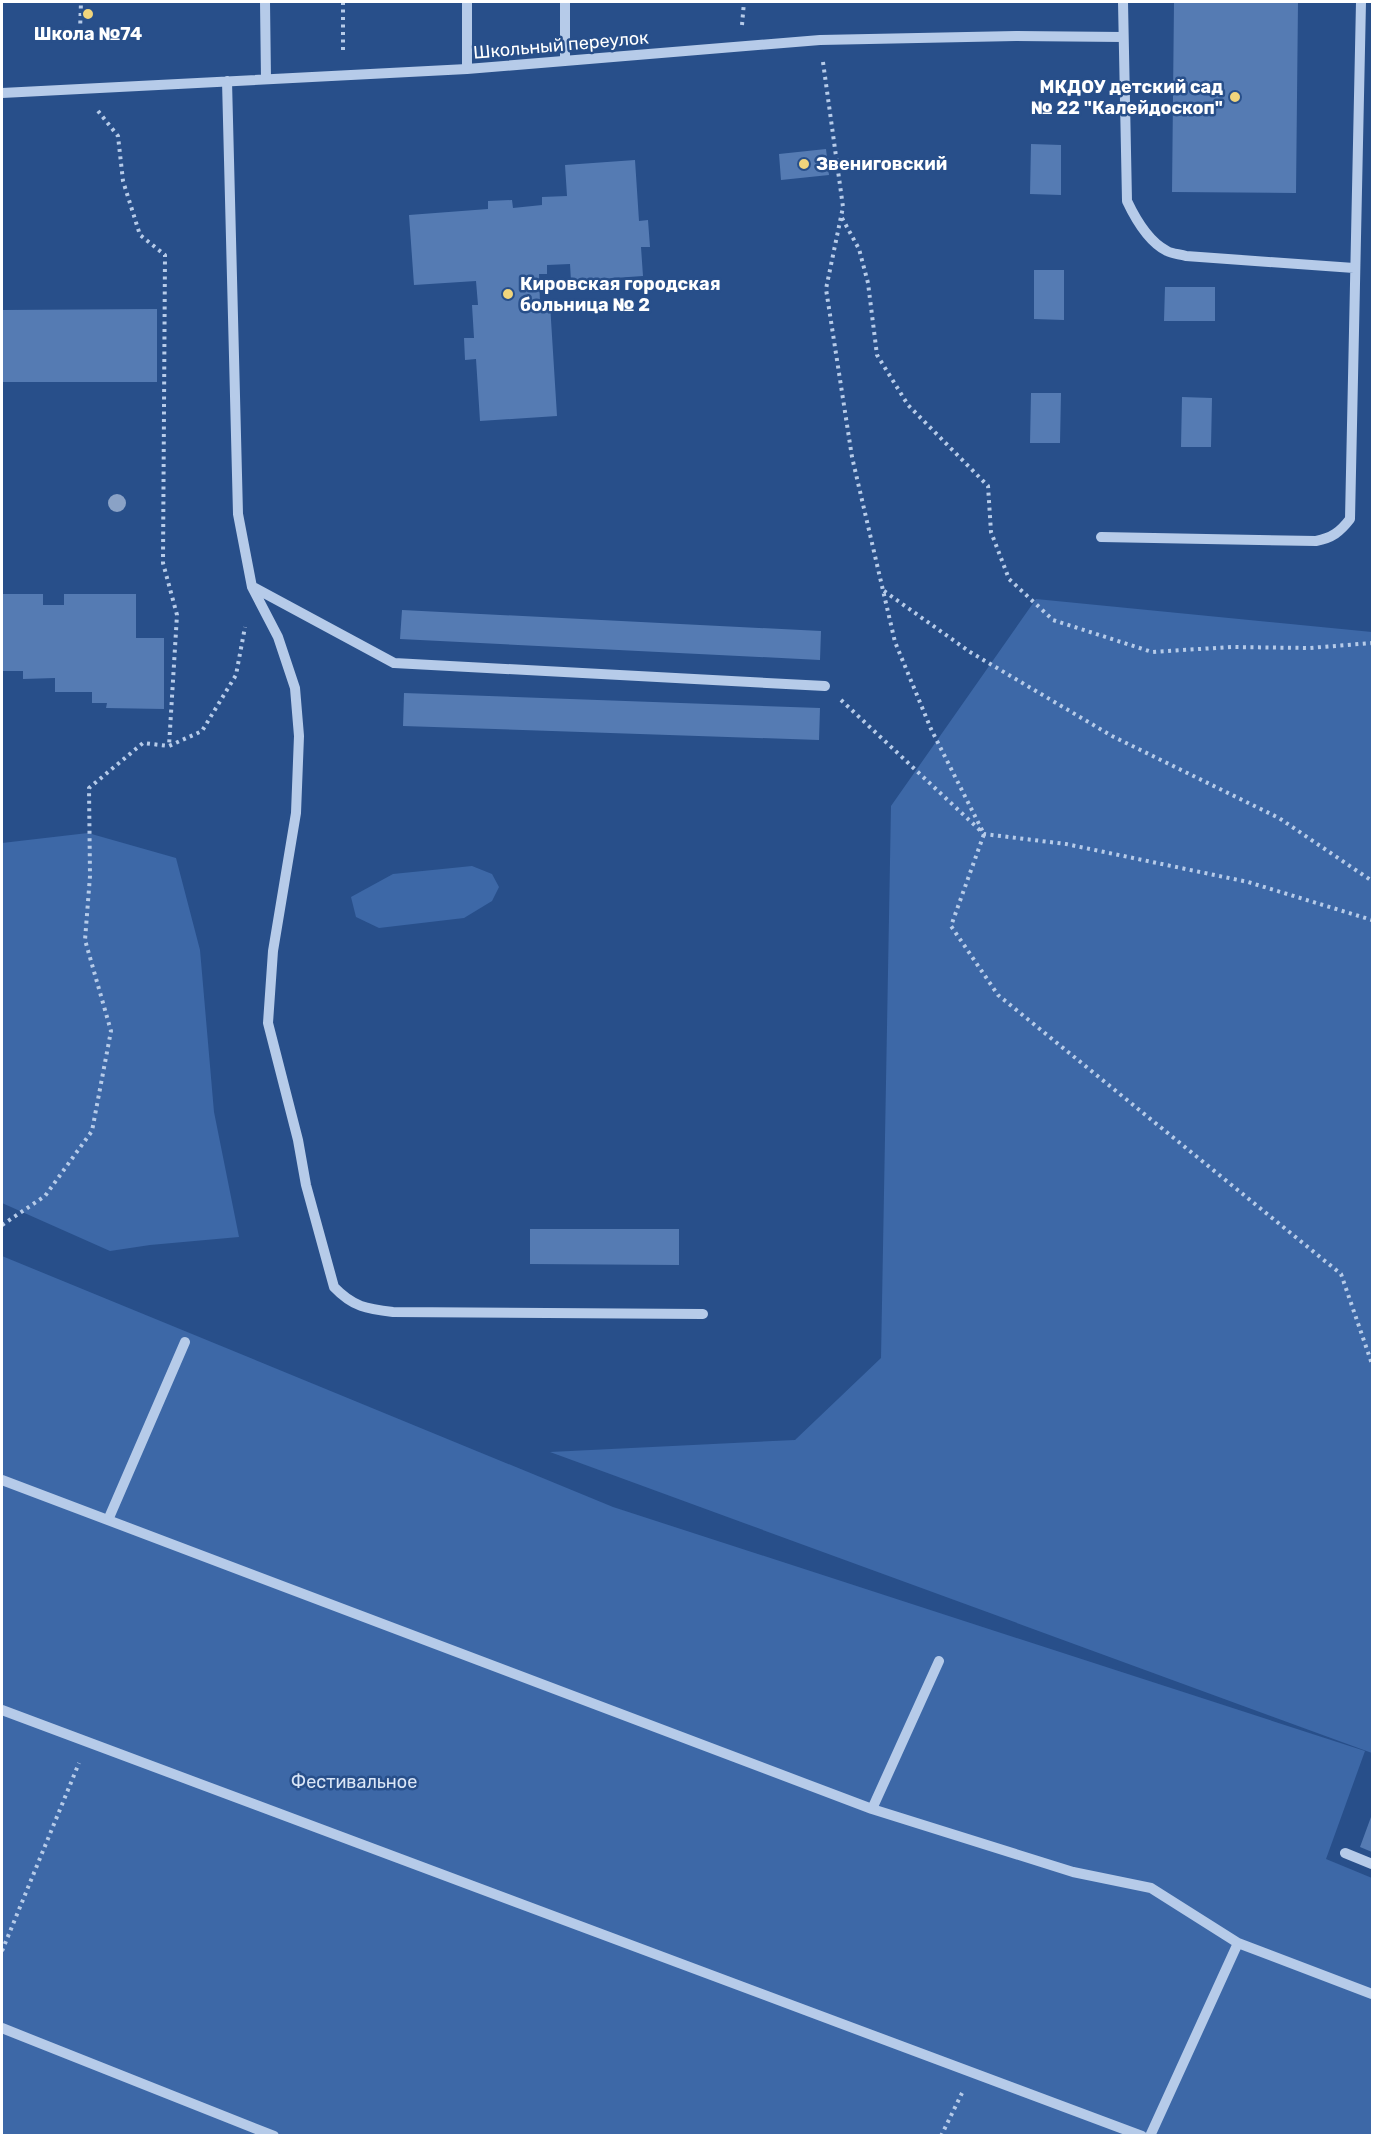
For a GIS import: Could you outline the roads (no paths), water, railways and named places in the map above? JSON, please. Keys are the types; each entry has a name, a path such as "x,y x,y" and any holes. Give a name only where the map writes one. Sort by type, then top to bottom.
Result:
{"street":[{"path":"265,2 266,79"},
{"path":"467,2 467,69"},
{"path":"565,2 565,61"},
{"path":"1123,2 1127,201 1135,218 1147,234 1166,251 1186,256 1354,268"},
{"path":"1101,537 1316,542 1330,538 1343,529 1350,519 1361,2"},
{"name":"Школьный переулок","path":"2,93 467,69 819,40 1016,36 1123,37"},
{"path":"227,81 238,514 252,587 278,637 295,688 298,736 297,813 273,951 268,1023 298,1140 309,1196 334,1287 346,1299 364,1308 393,1312 703,1314"},
{"path":"252,587 394,663 825,686"},
{"path":"108,1520 185,1342"},
{"path":"2,1480 872,1809 1073,1872 1151,1888 1238,1943 1372,1994"},
{"path":"872,1809 939,1661"},
{"path":"2,1710 1142,2136"},
{"path":"1345,1853 1372,1864"},
{"path":"1150,2136 1238,1943"},
{"path":"2,2028 274,2136"}],"place":[{"name":"Школа №74","path":"88,14"},
{"name":"МКДОУ детский сад № 22 \"Калейдоскоп\"","path":"1235,97"},
{"name":"Звениговский","path":"804,164"},
{"name":"Кировская городская больница № 2","path":"508,294"}],"park label":[{"name":"Фестивальное","path":"354,1782"}]}
